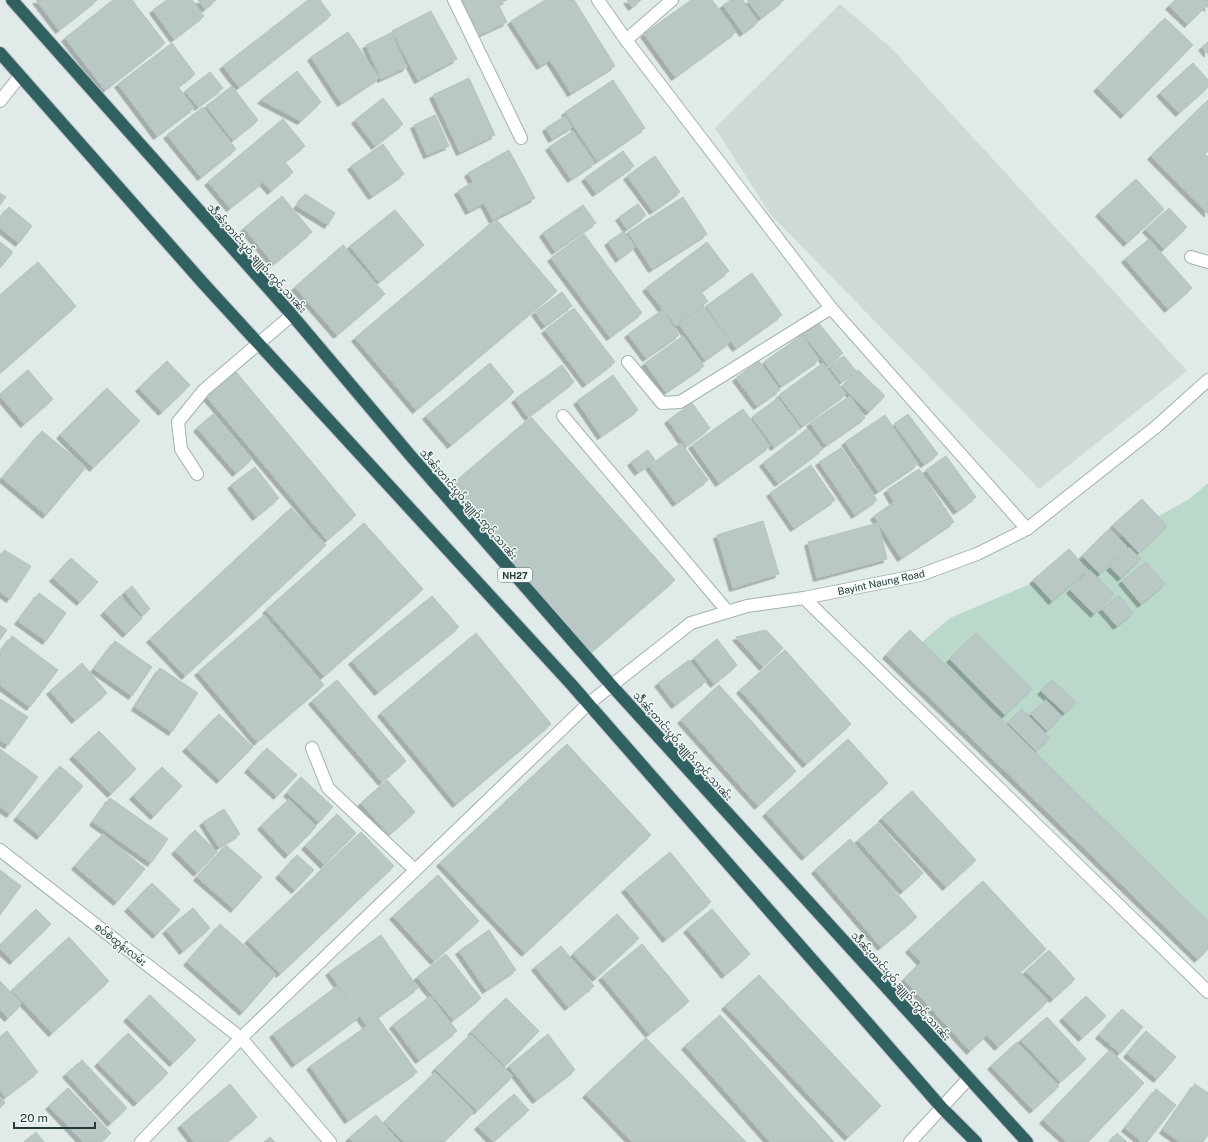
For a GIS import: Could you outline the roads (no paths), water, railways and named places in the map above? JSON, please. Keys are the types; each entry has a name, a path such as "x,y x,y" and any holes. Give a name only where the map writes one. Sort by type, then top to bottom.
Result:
{"highway":[{"name":"သဵႅၼ်ႈတၢင်းပူဝ်ႇၶျူၵ်ႉဢွင်ႇသၢၼ်း","path":"12,0 292,315 410,455 612,686 1027,1142"},
{"path":"0,53 202,283 588,704 942,1108 976,1142"}],"street":[{"path":"454,0 521,138"},
{"path":"598,0 626,40 831,308 1027,529"},
{"path":"626,40 672,0"},
{"path":"0,101 20,76"},
{"path":"1191,257 1208,262"},
{"path":"628,362 662,403 680,402 831,308"},
{"path":"197,474 181,449 178,422 204,390 292,315"},
{"name":"Bayint Naung Road","path":"141,1142 241,1038 588,704 691,623 747,606 804,598 920,575 977,554 1027,529 1157,426 1208,380"},
{"path":"563,416 728,612"},
{"path":"804,598 1208,992"},
{"path":"312,748 328,788 416,870"},
{"name":"စဝ်စံထွန်းလမ်း","path":"0,850 241,1038 330,1142"},
{"path":"910,1142 969,1078"}]}
